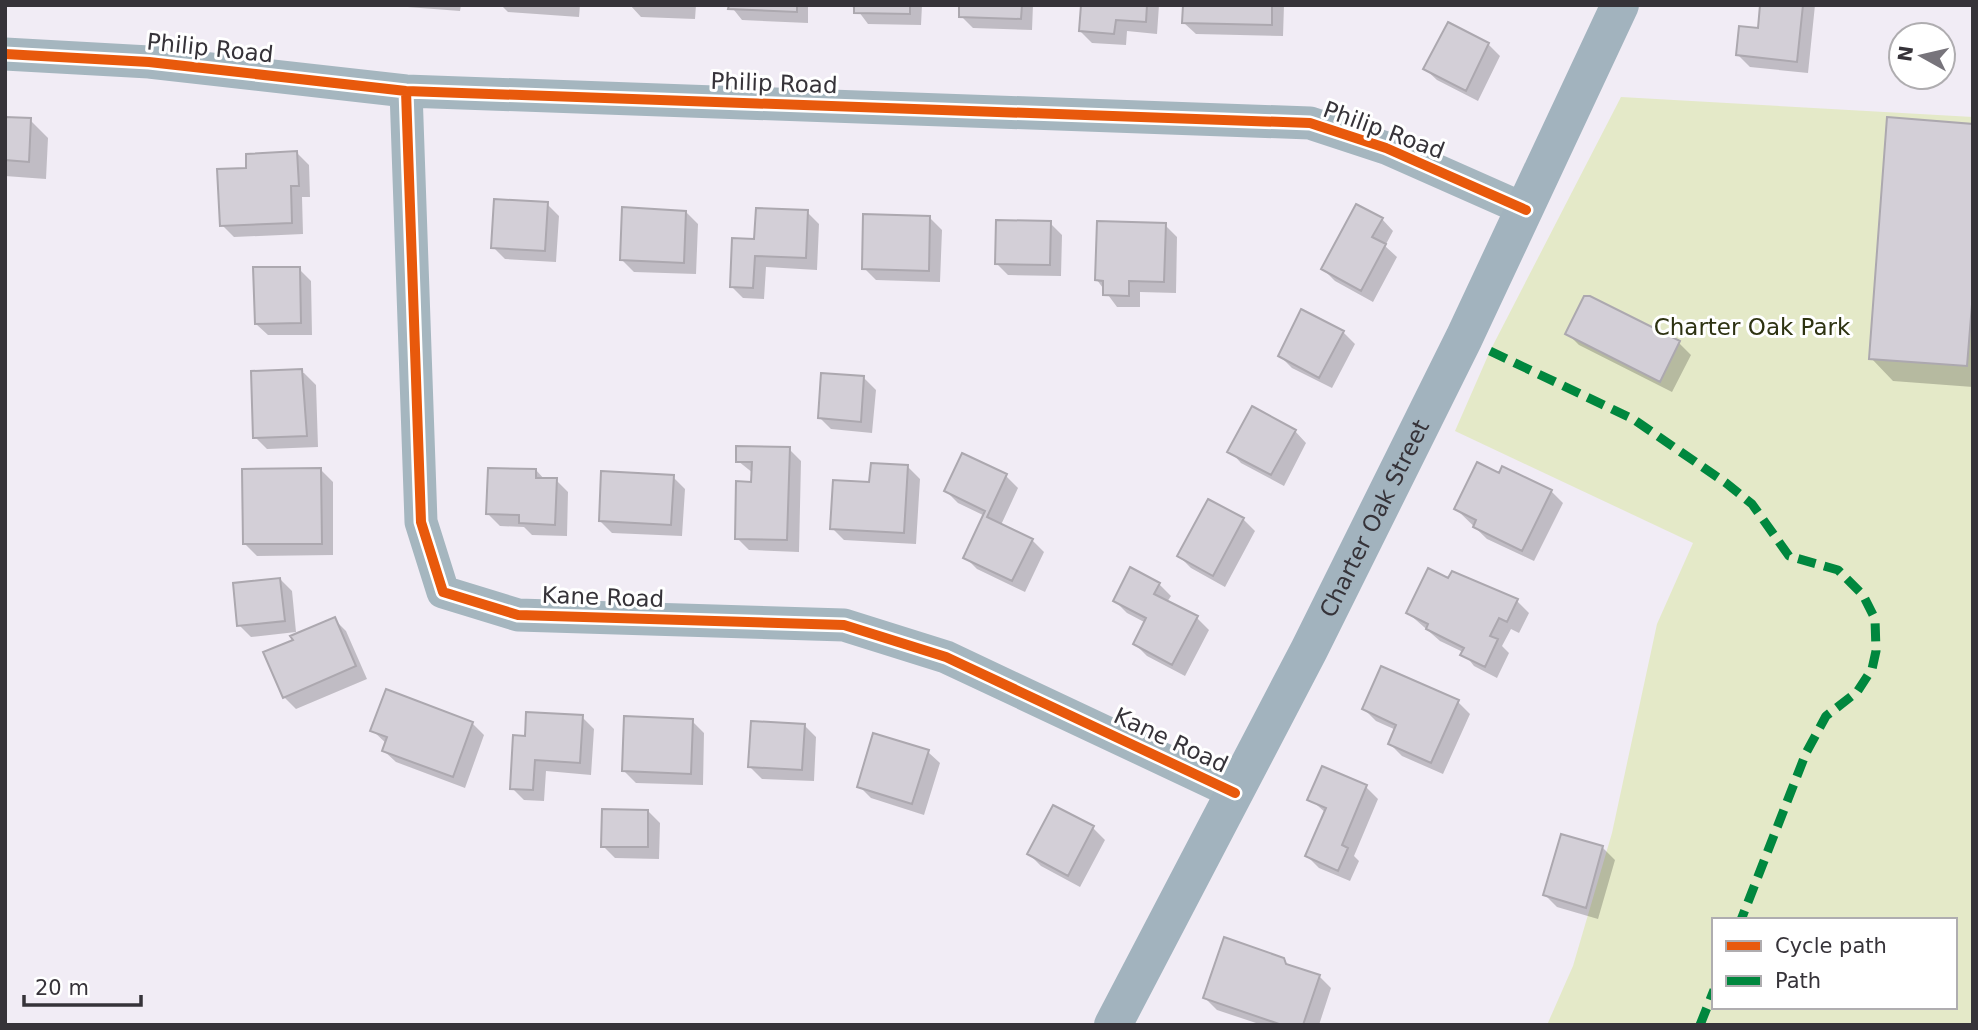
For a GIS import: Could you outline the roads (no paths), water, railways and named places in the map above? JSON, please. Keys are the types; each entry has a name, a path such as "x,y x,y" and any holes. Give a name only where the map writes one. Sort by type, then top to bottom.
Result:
{"main road":[{"name":"Charter Oak Street","path":"1113,1025 1321,626 1526,210 1620,5"}],"street":[{"name":"Philip Road","path":"5,54 149,62 406,91 1310,123 1387,148 1526,210"},
{"name":"Kane Road","path":"406,91 421,522 443,593 518,615 844,625 946,657 1235,793"}],"park label":[{"name":"Charter Oak Park","path":"1752,327"}]}
